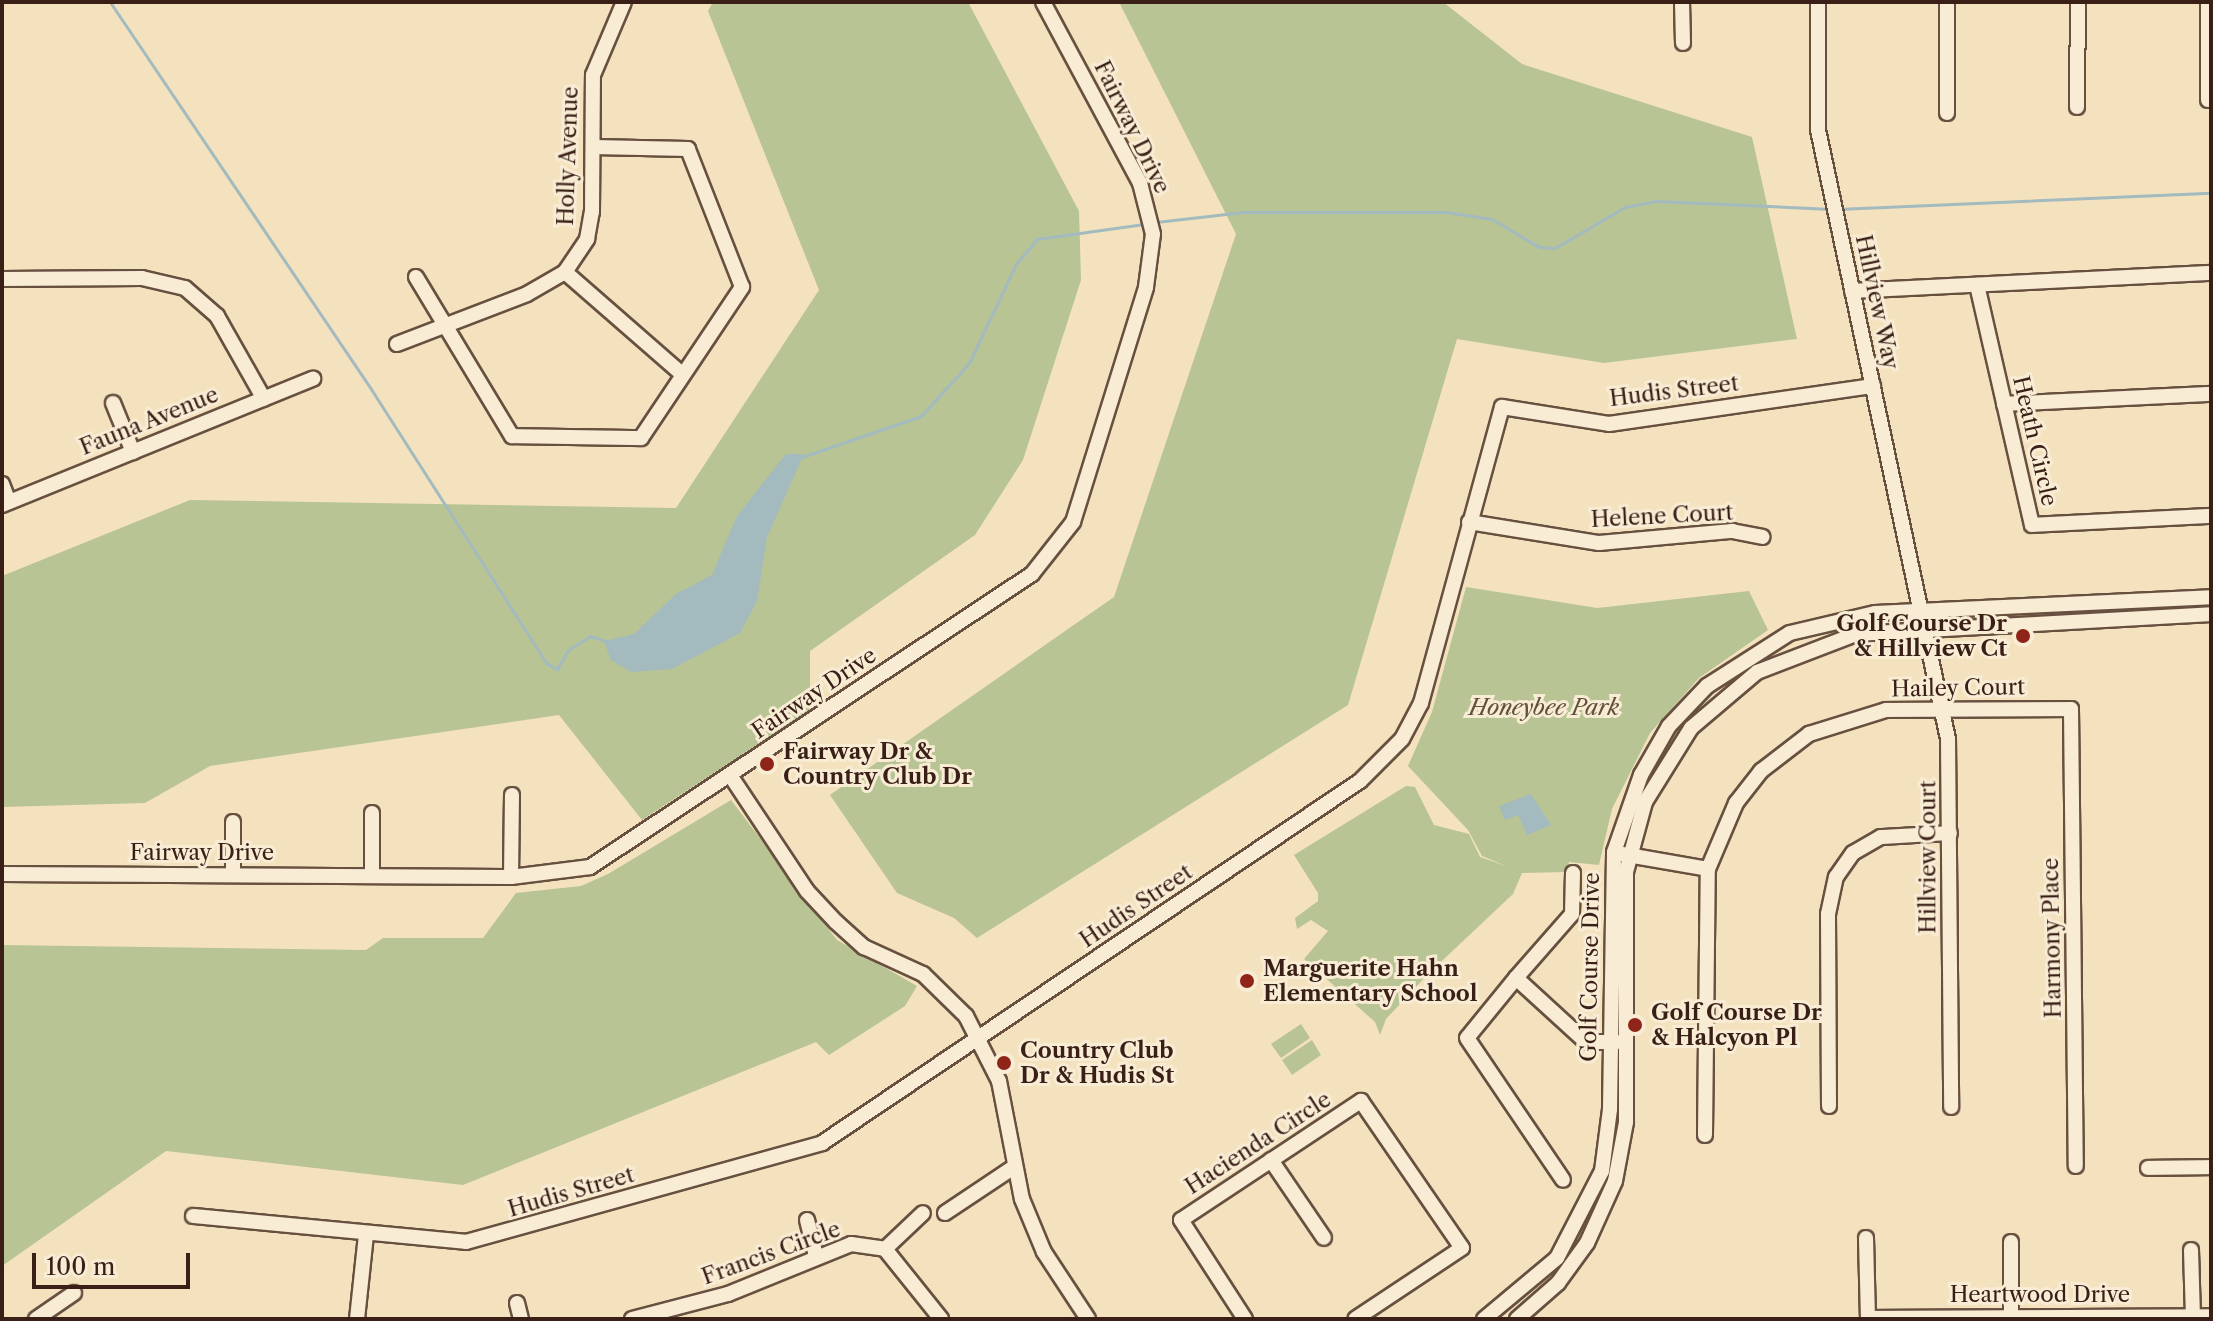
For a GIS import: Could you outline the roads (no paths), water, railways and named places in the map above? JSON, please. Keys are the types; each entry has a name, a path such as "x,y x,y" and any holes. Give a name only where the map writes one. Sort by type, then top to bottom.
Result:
{"street":[{"name":"Holly Avenue","path":"565,272 587,239 593,147 593,75 624,2"},
{"name":"Fairway Drive","path":"2,874 511,877 590,867 1032,574 1052,554 1078,508 1146,287 1153,234 1149,209 1043,2"},
{"path":"1682,2 1683,43"},
{"name":"Hillview Way","path":"1818,2 1818,130 1921,609"},
{"path":"1947,2 1947,113"},
{"path":"2077,107 2078,2"},
{"path":"2208,2 2208,100"},
{"path":"416,277 512,436 641,438 742,287 694,159 675,147 593,147"},
{"path":"397,344 445,328 565,272 682,374"},
{"path":"1852,291 2211,273"},
{"path":"2,279 142,278 185,288 217,316 264,399"},
{"name":"Heath Circle","path":"1977,285 2032,525 2211,516"},
{"name":"Fauna Avenue","path":"6,503 313,379"},
{"name":"Hudis Street","path":"193,1216 435,1242 499,1236 822,1143 1360,781 1392,750 1421,703 1502,407 1609,424 1873,386"},
{"path":"2004,404 2211,394"},
{"path":"113,403 133,452"},
{"path":"2,484 6,503"},
{"name":"Helene Court","path":"1469,522 1599,543 1732,531 1762,537"},
{"name":"Golf Course Drive","path":"1484,1319 1516,1299 1557,1258 1592,1200 1608,1141 1618,1042 1622,854 1641,775 1669,726 1707,686 1790,633 1921,609 2211,597"},
{"name":"Hillview Court","path":"1921,609 1943,709 1950,833 1951,1107"},
{"name":"Golf Course Drive","path":"1622,854 1661,770 1691,728 1731,691 1801,650 1856,634 2211,614"},
{"name":"Hailey Court","path":"1705,1135 1708,869 1736,803 1780,754 1847,719 1943,709 2071,709"},
{"name":"Harmony Place","path":"2071,709 2076,1166"},
{"path":"730,775 807,891 864,947 923,974 956,1004 980,1039 999,1081 1014,1167 1044,1252 1088,1319"},
{"path":"511,877 512,795"},
{"path":"372,813 372,875"},
{"path":"233,822 233,875"},
{"path":"1829,1106 1828,914 1836,877 1853,853 1881,837 1950,833"},
{"path":"1622,854 1708,869"},
{"path":"1563,1180 1467,1038 1572,914 1573,873"},
{"path":"1516,978 1586,1042 1618,1042"},
{"name":"Golf Course Drive","path":"1517,1319 1558,1283 1606,1207 1626,1122 1618,1042"},
{"name":"Hacienda Circle","path":"1245,1319 1181,1220 1361,1101 1453,1229 1462,1248 1355,1319"},
{"path":"1271,1160 1324,1238"},
{"path":"945,1213 1014,1167"},
{"path":"2148,1168 2211,1167"},
{"path":"923,1213 885,1249 941,1319"},
{"path":"807,1220 816,1257"},
{"path":"357,1319 366,1235"},
{"path":"1866,1238 1868,1318"},
{"path":"2011,1242 2011,1316"},
{"name":"Francis Circle","path":"632,1319 728,1294 851,1244 885,1249"},
{"path":"2191,1250 2193,1316"},
{"path":"36,1319 74,1293"},
{"path":"517,1303 521,1319"},
{"name":"Heartwood Drive","path":"1868,1318 2211,1316"}],"water":[{"path":"786,454 804,454 767,537 757,601 740,633 672,669 631,672 611,660 604,641 634,634 676,594 712,575 737,516"},
{"path":"1531,794 1551,825 1527,835 1518,815 1505,820 1499,806"}],"waterway":[{"path":"110,2 371,389 546,663 557,669 568,650 590,636 605,641"},
{"path":"1838,209 2211,193"},
{"path":"1156,222 1243,212 1446,212 1492,219 1539,247 1555,248 1625,207 1656,201 1831,209"},
{"path":"802,457 921,416 969,363 1016,264 1037,239 1144,224"}],"place":[{"name":"Golf Course Dr & Hillview Ct","path":"2023,636"},
{"name":"Fairway Dr & Country Club Dr","path":"767,764"},
{"name":"Marguerite Hahn Elementary School","path":"1247,981"},
{"name":"Golf Course Dr & Halcyon Pl","path":"1635,1025"},
{"name":"Country Club Dr & Hudis St","path":"1004,1063"}],"park label":[{"name":"Honeybee Park","path":"1544,708"}]}
